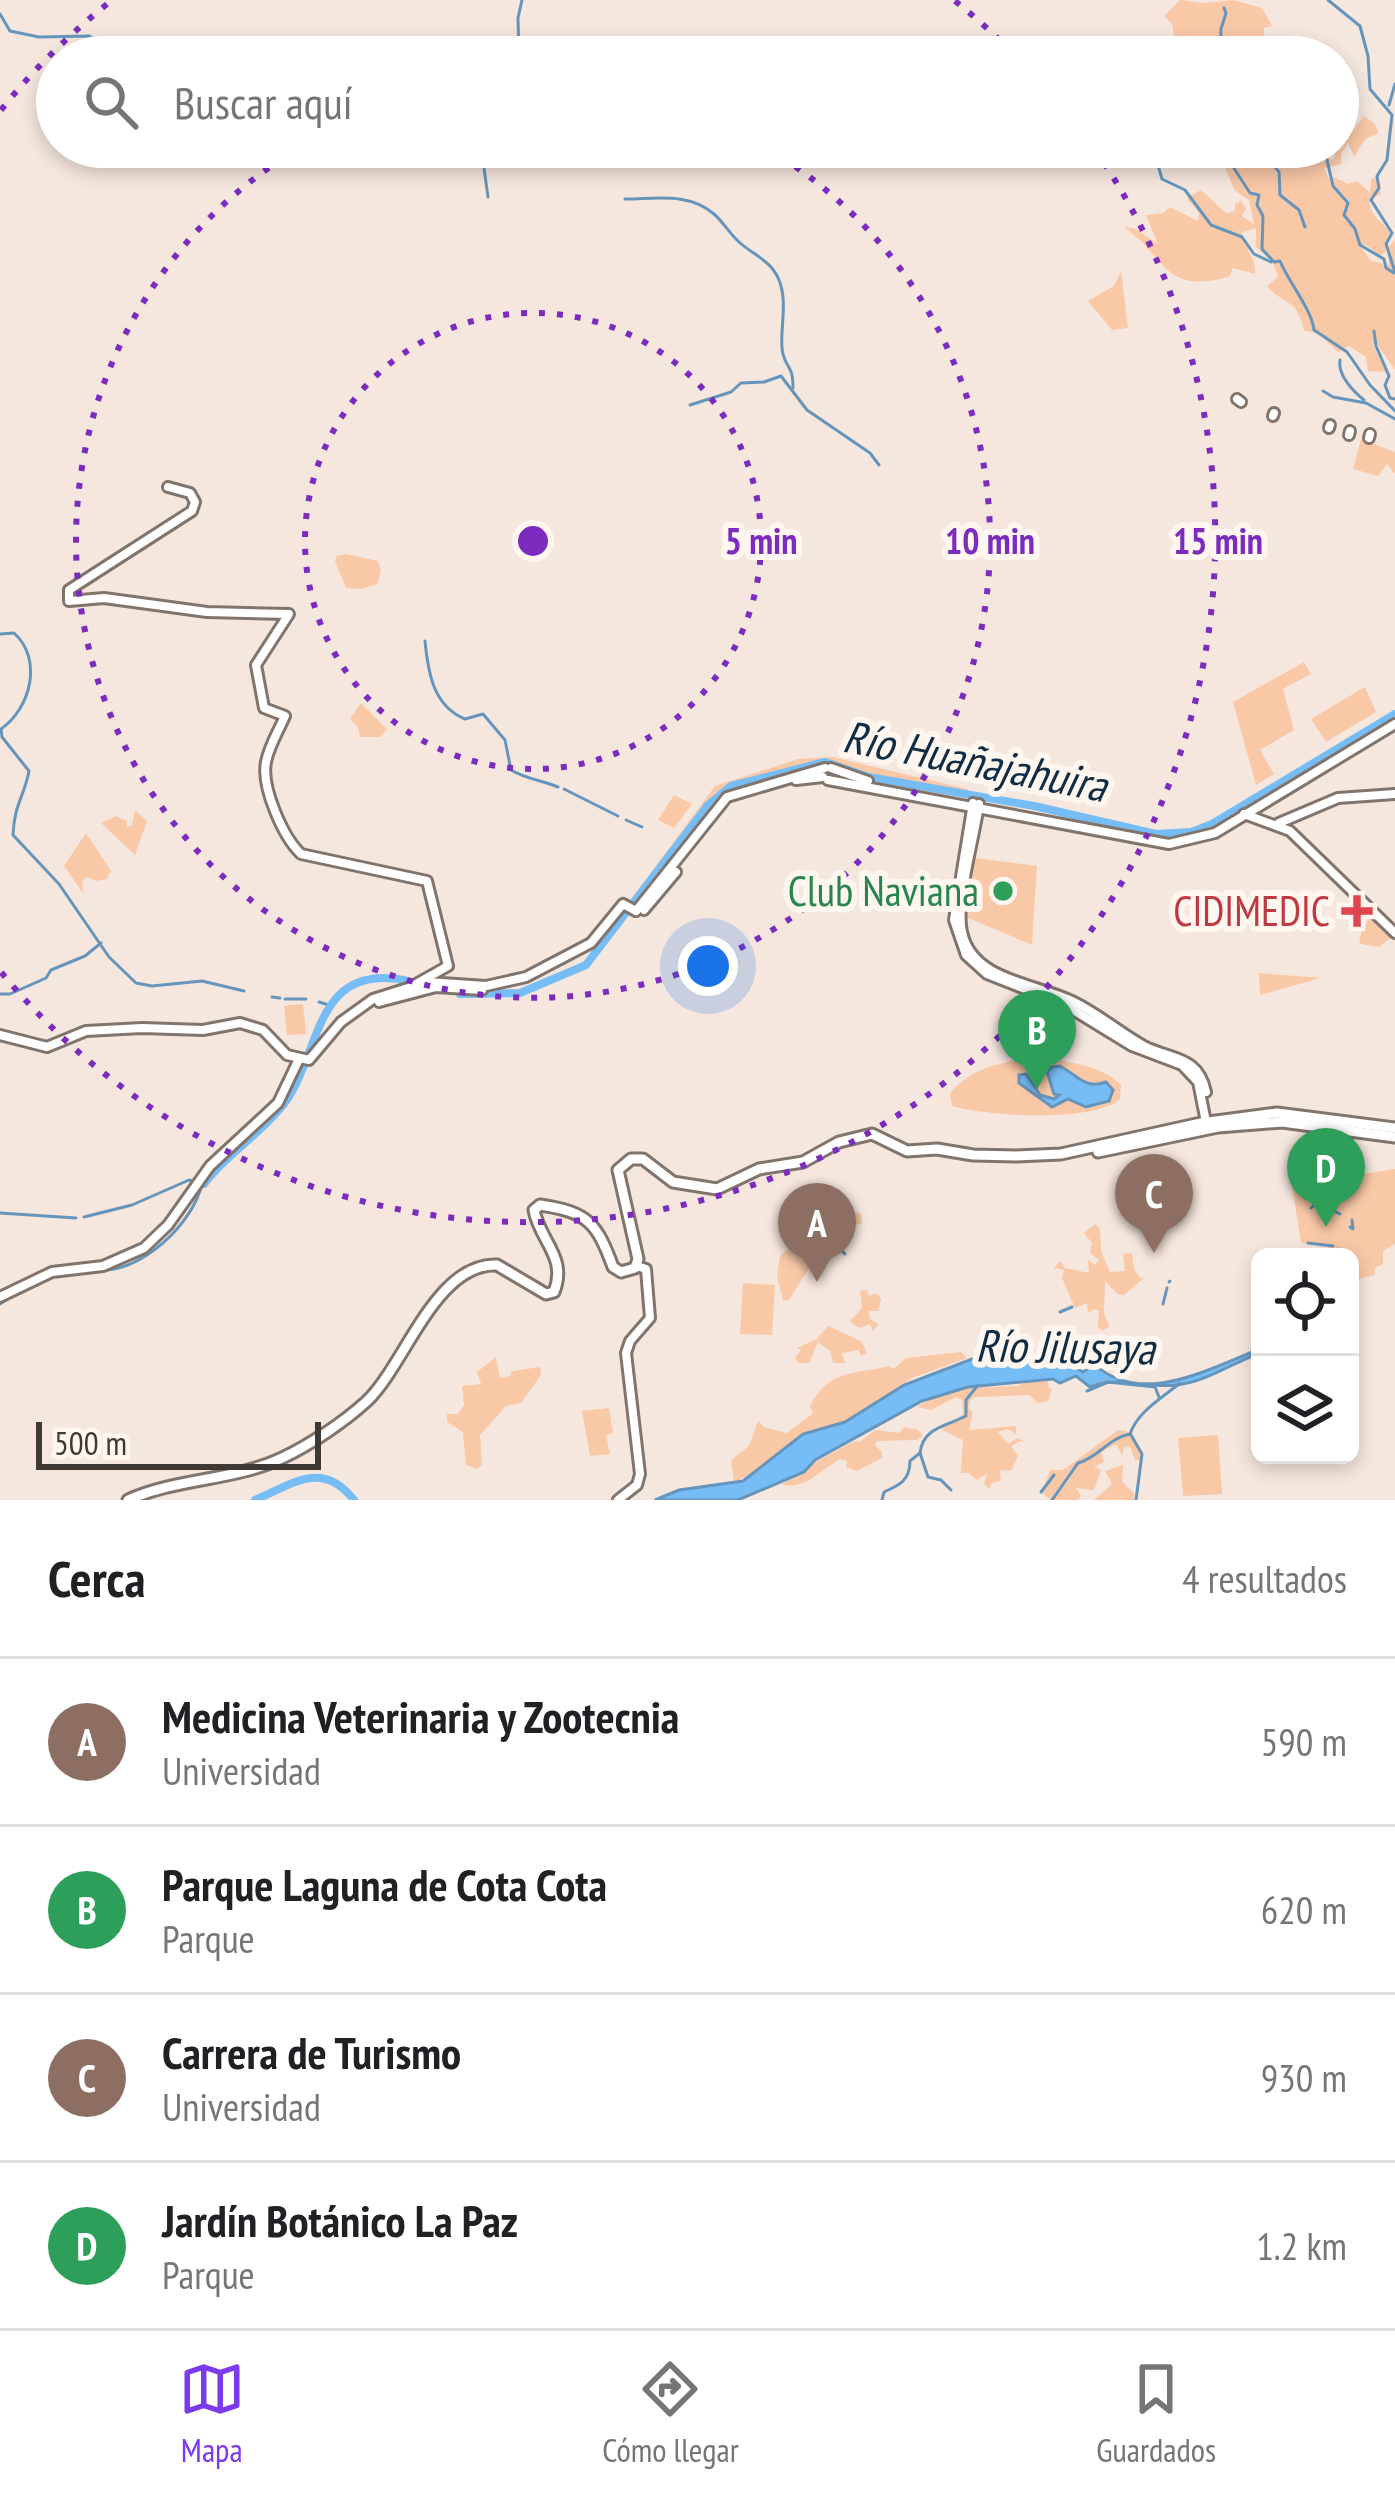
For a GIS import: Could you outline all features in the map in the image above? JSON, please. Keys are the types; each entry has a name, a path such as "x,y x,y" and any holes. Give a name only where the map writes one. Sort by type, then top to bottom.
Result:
{"main road":[{"path":"168,487 190,493 194,502 190,512 69,590 69,601 104,598 207,612 289,614 256,665 264,708 285,716 265,769 295,850 326,861 427,881 448,966 435,980 341,1022"},
{"path":"0,1298 52,1272 103,1266 144,1248 168,1226 210,1166 278,1103 305,1059 362,1005 435,980 487,986 508,983 591,943 630,908 655,900 730,800 827,773 1168,840 1208,832 1244,814 1395,722"},
{"path":"1277,824 1338,798 1395,794"},
{"path":"976,804 957,920 962,951 1017,984 1066,1002 1141,1048 1178,1056 1199,1078 1208,1124"},
{"path":"1244,814 1290,831 1395,933"},
{"path":"1290,831 1296,816"},
{"path":"379,1002 390,992"},
{"path":"0,1035 42,1047 86,1031 203,1030 239,1023 263,1030 287,1055 305,1059"},
{"path":"618,1500 640,1478 626,1348 650,1318 618,1170 631,1159 643,1159 673,1182 717,1189 765,1167 803,1162 859,1136 880,1136 899,1148 982,1158 1060,1160 1208,1124 1282,1122 1395,1132"},
{"path":"129,1498 267,1463 315,1435 355,1407 445,1289 473,1269 497,1264 546,1294 554,1292 559,1278 556,1254 533,1214 543,1204 593,1224 606,1242 615,1270 641,1268"}],"shaded area":[{"path":"1180,0 1233,0 1262,8 1272,26 1264,28 1264,36 1174,36 1164,16"},
{"path":"1364,116 1379,133 1365,139 1359,149 1359,123"},
{"path":"1225,168 1273,168 1281,181 1278,168 1324,168 1329,179 1348,184 1357,181 1370,193 1371,180 1377,176 1381,194 1370,199 1370,205 1390,233 1384,244 1386,252 1380,255 1359,245 1371,261 1389,265 1388,248 1395,240 1395,370 1375,341 1386,372 1368,371 1366,357 1349,346 1338,352 1318,333 1304,331 1294,307 1267,286 1278,277 1273,262 1256,247 1256,228 1242,232 1255,274 1233,268 1229,277 1191,281 1169,271 1123,226 1158,244 1146,215 1170,207 1198,221 1199,213 1187,198 1201,190 1226,213 1235,211 1235,203 1241,201 1246,208 1242,216 1254,224 1249,200 1235,191"},
{"path":"1121,271 1128,328 1112,330 1088,301 1114,286"},
{"path":"1361,439 1395,452 1395,474 1387,464 1378,476 1353,469"},
{"path":"346,554 378,561 377,584 346,588 335,561"},
{"path":"1304,662 1311,674 1283,689 1294,730 1260,750 1274,774 1256,785 1233,702"},
{"path":"1365,687 1376,712 1326,742 1311,719"},
{"path":"361,703 387,729 380,737 360,737 350,719"},
{"path":"833,757 970,793 824,760 732,783 713,797 629,902 715,786 798,759"},
{"path":"674,795 692,804 674,828 658,820"},
{"path":"135,810 147,821 135,855 101,823 116,816 127,821 127,827 132,825"},
{"path":"86,833 111,871 107,879 86,877 83,893 64,866"},
{"name":"Club Naviana","path":"975,858 1037,866 1032,945 966,917"},
{"path":"1371,913 1393,936 1379,947 1361,944 1359,939"},
{"path":"1259,973 1321,978 1260,995"},
{"path":"303,1004 306,1034 287,1035 284,1006"},
{"path":"1035,1058 1104,1073 1121,1085 1120,1099 1106,1107 1064,1114 1013,1115 952,1106 950,1093 968,1077 1000,1064"},
{"path":"1395,1169 1395,1244 1383,1251 1383,1264 1375,1268 1375,1275 1359,1279 1359,1248 1301,1243 1292,1185"},
{"path":"852,1211 861,1214 862,1223 844,1229 839,1245 817,1255 789,1300 783,1300 777,1276 780,1256 811,1230"},
{"path":"1095,1224 1110,1272 1125,1271 1123,1254 1132,1253 1134,1269 1140,1278 1145,1277 1124,1295 1105,1280 1104,1313 1109,1326 1103,1331 1098,1327 1099,1311 1088,1313 1087,1303 1075,1308 1062,1278 1064,1270 1054,1268 1060,1261 1065,1268 1089,1273 1088,1260 1095,1265 1099,1260 1090,1253 1092,1243 1084,1233"},
{"path":"743,1283 775,1285 772,1335 740,1334"},
{"path":"867,1290 869,1296 876,1293 881,1299 878,1311 869,1311 870,1319 879,1324 873,1331 870,1324 859,1328 850,1321 862,1308 860,1291"},
{"path":"828,1326 861,1341 867,1353 842,1353 845,1363 833,1363 830,1351 818,1342 809,1363 798,1363 795,1358 801,1350 797,1348 817,1339"},
{"path":"961,1352 967,1358 912,1378 846,1422 803,1434 758,1471 734,1482 731,1460 749,1446 758,1421 787,1433 813,1413 810,1406 818,1393 835,1379 889,1366 894,1369 906,1358"},
{"path":"496,1357 500,1378 540,1367 541,1375 521,1403 506,1406 480,1435 482,1465 477,1469 466,1465 463,1432 447,1422 447,1414 458,1414 464,1405 462,1386 481,1384 477,1372"},
{"path":"1030,1380 1048,1381 1052,1388 1048,1401 1037,1403 1030,1395 971,1399 969,1430 1016,1426 1016,1434 1008,1429 998,1432 1008,1444 1017,1438 1028,1443 1011,1446 1018,1456 1011,1471 1000,1470 1001,1481 989,1489 984,1484 987,1474 976,1480 961,1473 963,1440 941,1429 963,1414 962,1400 956,1397 931,1410 917,1407 948,1389 1018,1386"},
{"path":"609,1408 610,1454 590,1456 582,1411"},
{"path":"904,1427 923,1436 877,1441 882,1458 857,1471 840,1459 797,1485 781,1484 875,1430 899,1433"},
{"path":"1118,1430 1130,1432 1140,1461 1135,1460 1130,1446 1122,1455 1116,1444 1101,1452 1104,1462 1094,1467 1101,1470 1094,1490 1076,1488 1081,1496 1078,1500 1051,1500 1042,1493 1050,1470 1063,1470"},
{"path":"1218,1435 1222,1494 1183,1496 1178,1438"},
{"path":"1123,1465 1122,1482 1134,1493 1134,1500 1094,1500 1112,1484 1105,1471"}],"water":[{"path":"1060,1066 1087,1083 1106,1082 1113,1090 1109,1101 1086,1107 1068,1099 1052,1107 1019,1083 1019,1075 1026,1074 1040,1095 1054,1099 1059,1095 1054,1094 1047,1072"},
{"name":"Río Jilusaya","path":"1251,1353 1251,1357 1210,1376 1177,1385 1155,1385 1111,1382 1090,1387 1076,1376 1060,1383 1053,1379 968,1387 922,1401 815,1460 804,1472 738,1500 655,1500 679,1490 743,1481 803,1434 845,1422 904,1385 972,1359 1031,1357 1066,1362 1083,1372 1094,1364 1133,1383 1154,1384 1198,1374"}],"waterway":[{"path":"518,36 522,0"},
{"path":"1328,0 1360,26 1370,89 1392,115 1387,160 1371,200 1392,233 1386,244 1395,272"},
{"path":"1221,36 1224,8"},
{"path":"0,14 10,31 36,36"},
{"path":"1389,105 1395,84"},
{"path":"484,168 488,197"},
{"path":"1159,168 1162,179 1185,190 1211,225 1242,237 1254,254 1271,262"},
{"path":"1234,168 1250,193 1259,195 1262,249 1274,262 1280,261 1314,330 1347,352 1395,411"},
{"path":"1276,168 1280,195 1299,210 1305,227"},
{"path":"1329,168 1333,186 1348,203 1344,215 1360,245 1384,259 1386,268 1394,273"},
{"path":"625,199 694,202 718,217 739,242 771,267 782,289 782,347 793,388"},
{"path":"1374,331 1389,376 1385,385 1395,399"},
{"path":"1340,360 1344,377 1364,400"},
{"path":"690,405 731,392 741,383 781,376 807,410 870,453 879,465"},
{"path":"1323,391 1366,403 1395,419"},
{"path":"0,634 14,633 31,669 20,709 1,729 2,737 29,771 13,835 59,884 109,957 136,983 202,981 244,991"},
{"path":"425,641 431,676 446,706 465,719 483,714 505,740 511,770 558,787"},
{"name":"Río Huañajahuira","path":"460,994 520,993 586,965 708,805 731,786 825,762 869,777 1034,806 1156,834 1191,832 1395,714"},
{"path":"564,789 618,816"},
{"path":"626,820 642,827"},
{"path":"0,994 46,978 51,970 85,956 101,943"},
{"name":"Río Huañajahuira","path":"204,1184 279,1110 334,1000 351,986 373,979 404,980"},
{"path":"272,997 280,998"},
{"path":"285,999 306,999"},
{"path":"319,1002 329,1005"},
{"path":"84,1217 132,1205 189,1180 195,1182"},
{"path":"1311,1208 1320,1200 1317,1182 1328,1197 1326,1207 1340,1214"},
{"path":"96,1270 131,1264 163,1243 189,1213 202,1183"},
{"path":"0,1213 76,1218"},
{"path":"1350,1227 1353,1229 1352,1220"},
{"path":"832,1241 845,1254"},
{"path":"1308,1243 1333,1246"},
{"path":"1163,1304 1167,1288"},
{"path":"0,1304 18,1292"},
{"path":"1060,1312 1072,1307"},
{"name":"Río Jilusaya","path":"1087,1391 1108,1382 1155,1387 1159,1397"},
{"path":"1052,1500 1078,1463 1130,1434 1144,1412 1180,1383"},
{"path":"882,1500 884,1492 906,1477 910,1461 920,1453 926,1438 966,1416 966,1400 978,1385"},
{"path":"1131,1435 1142,1454 1136,1500"},
{"path":"920,1453 928,1477 941,1480 951,1490"},
{"path":"1041,1492 1054,1475"},
{"name":"Río Jilusaya","path":"255,1500 295,1482 319,1478 330,1480 354,1500"}],"place":[{"name":"Club Naviana","path":"1003,891"},
{"name":"CIDIMEDIC","path":"1357,911"},
{"name":"Parque Laguna de Cota Cota","path":"1037,1089"},
{"name":"Jardín Botánico La Paz","path":"1326,1227"},
{"name":"Carrera de Turismo","path":"1154,1253"},
{"name":"Medicina Veterinaria y Zootecnia","path":"817,1282"}]}
